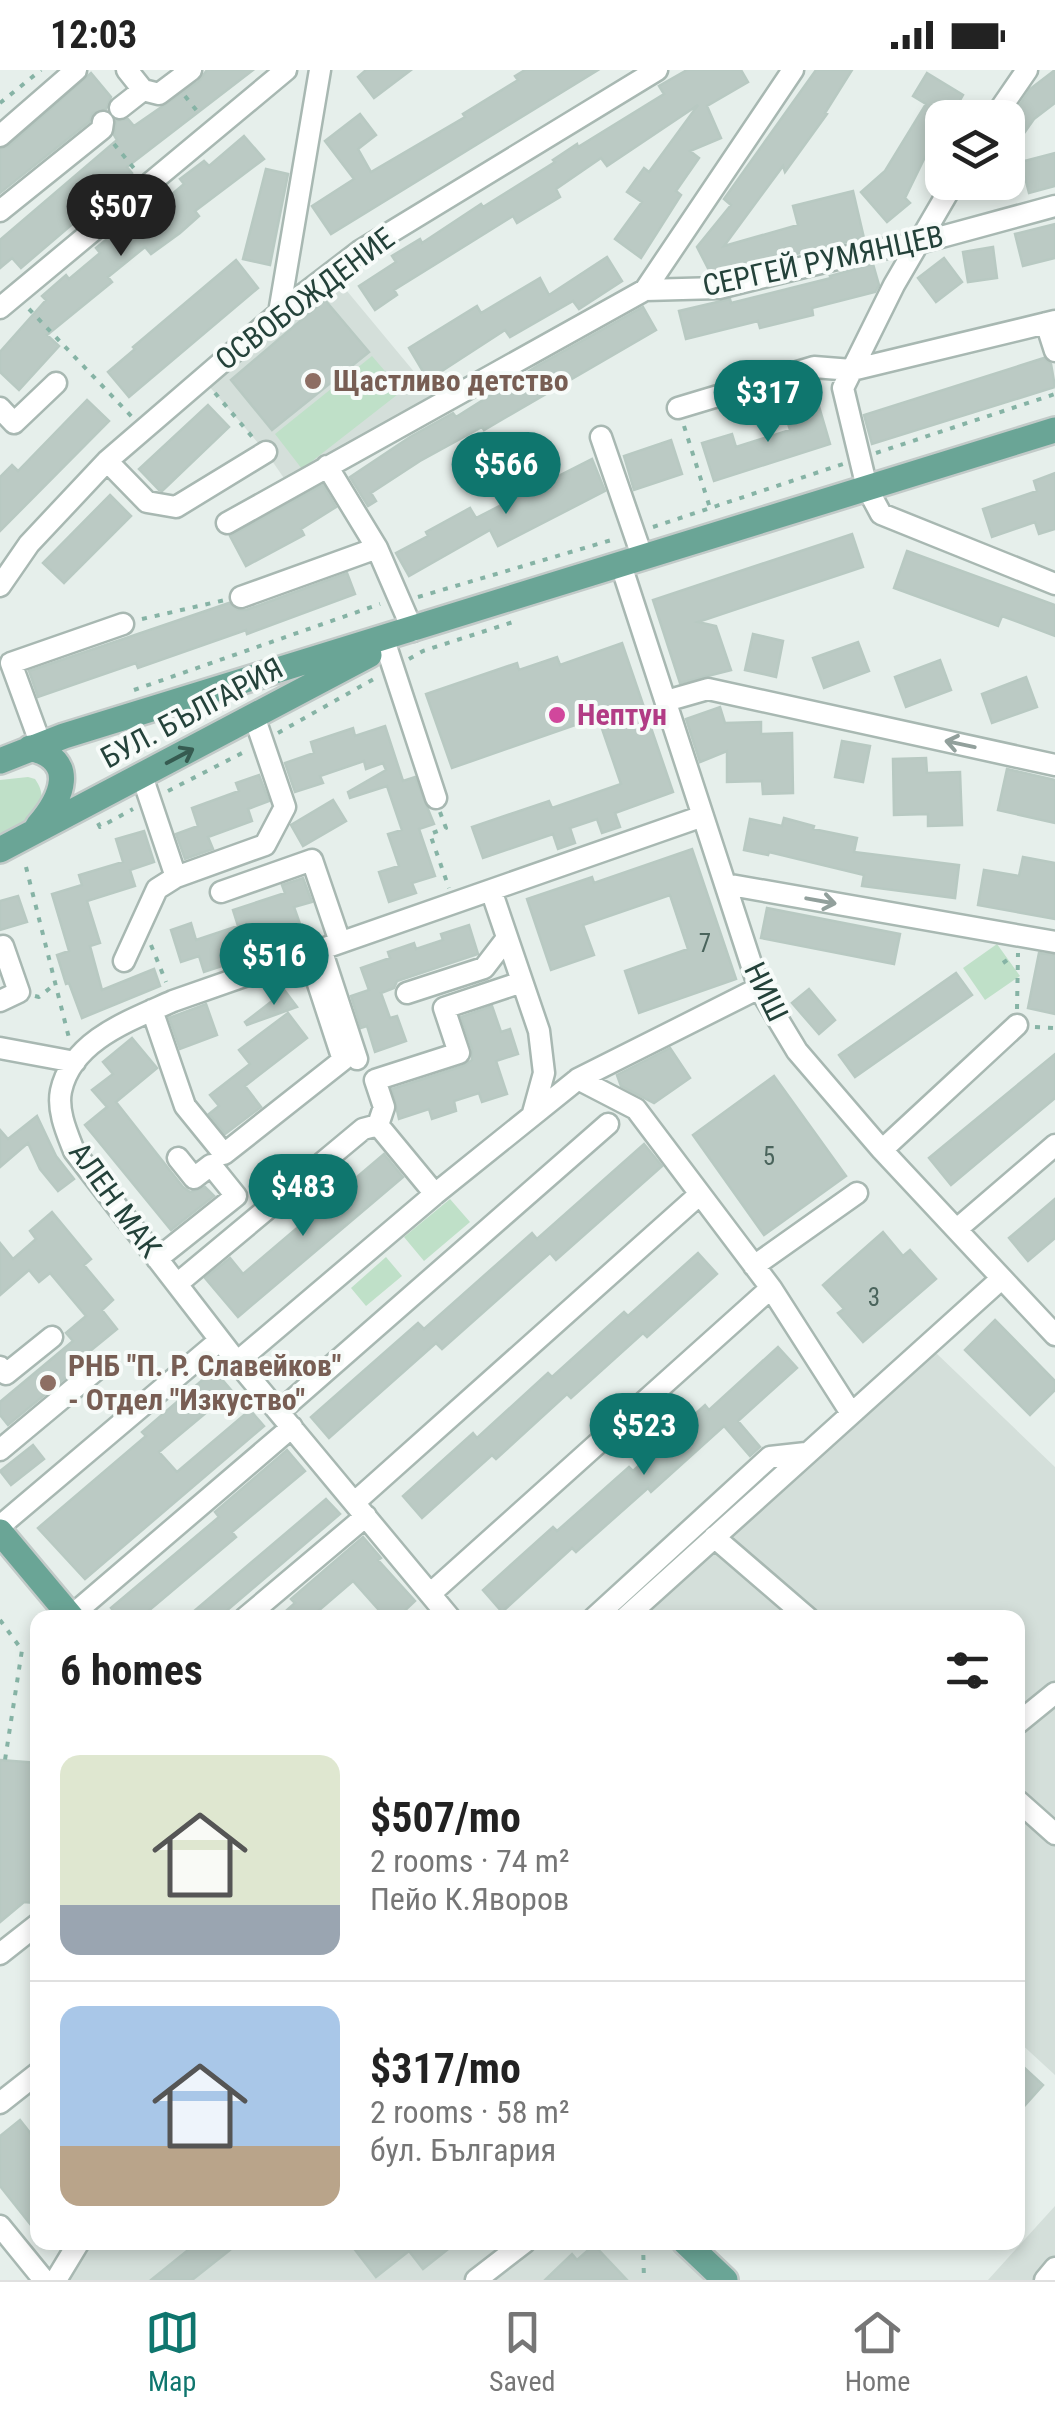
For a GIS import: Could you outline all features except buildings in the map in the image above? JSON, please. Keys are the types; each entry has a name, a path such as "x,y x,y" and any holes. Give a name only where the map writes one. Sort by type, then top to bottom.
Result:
{"main road":[{"name":"БУЛ. БЪЛГАРИЯ","path":"0,761 1055,430"},
{"name":"БУЛ. БЪЛГАРИЯ","path":"0,850 146,788 254,716 390,657 413,630"},
{"path":"32,834 57,803 62,788 61,772 52,759 35,747"},
{"path":"1,1534 66,1610"},
{"path":"693,2250 725,2280"}],"street":[{"path":"0,136 76,70"},
{"path":"127,70 143,90 159,94 183,76"},
{"path":"7,301 286,70"},
{"path":"279,313 320,70"},
{"name":"ОСВОБОЖДЕНИЕ","path":"0,586 29,544 107,462 279,313 360,251 657,70"},
{"path":"645,290 793,70"},
{"path":"1006,100 1027,70"},
{"path":"0,211 143,90"},
{"path":"944,200 894,285 843,388 867,488 881,514 1055,584"},
{"name":"СЕРГЕЙ РУМЯНЦЕВ","path":"228,523 645,290 718,288 869,251 920,243 1055,206"},
{"path":"678,408 814,366 852,370 1050,322 1055,351"},
{"path":"0,408 14,423 56,383"},
{"name":"НИШ","path":"601,436 634,534 632,562 666,701 759,988 797,1052 882,1150 1055,1335"},
{"path":"107,462 148,502 176,507 266,452"},
{"path":"327,466 377,548 413,630"},
{"path":"241,596 377,548"},
{"path":"0,748 35,747 12,663 123,624"},
{"path":"390,657 436,798"},
{"path":"666,701 708,689 1055,765"},
{"path":"124,961 157,889 176,878 265,845 285,807 254,716"},
{"path":"146,788 176,878"},
{"path":"0,1049 75,1062 94,1042 118,1026 173,1001 703,816"},
{"path":"152,1010 186,1106 224,1154 343,1060 312,860 221,892"},
{"path":"725,884 1055,942"},
{"path":"491,890 539,1031 544,1073 534,1113"},
{"path":"407,993 484,968 507,938"},
{"path":"0,1001 19,992 3,946"},
{"path":"323,948 357,1059"},
{"path":"378,1126 384,1108 374,1080 459,1053 444,1008 522,982"},
{"path":"237,1362 578,1078 759,988"},
{"path":"882,1150 1017,1025"},
{"name":"АЛЕН МАК","path":"75,1062 61,1092 62,1120 74,1152 237,1362 438,1609"},
{"path":"578,1078 636,1109 771,1288 852,1414"},
{"path":"80,1610 608,1124"},
{"path":"378,1126 435,1194"},
{"path":"177,1284 363,1129 378,1126"},
{"path":"957,1229 1055,1146"},
{"path":"158,1259 236,1196 210,1165 194,1178 178,1158"},
{"path":"754,1266 857,1193"},
{"path":"254,1610 700,1194"},
{"path":"634,1610 1000,1279"},
{"path":"438,1609 771,1288"},
{"path":"0,1367 6,1374 52,1336"},
{"path":"1,1534 220,1340"},
{"path":"0,1450 96,1370"},
{"path":"603,1610 770,1457 806,1453"},
{"path":"714,1537 799,1610"},
{"path":"1025,1717 1055,1693"},
{"path":"1025,1807 1055,1834"},
{"path":"0,1954 30,1930"},
{"path":"0,2103 30,2079"},
{"path":"0,2226 44,2280"},
{"path":"56,2280 75,2250"},
{"path":"476,2280 514,2250"},
{"path":"1045,2280 1055,2268"}],"path":[{"path":"0,103 42,70"},
{"path":"183,76 202,117 209,112 212,116 207,124 212,131"},
{"path":"108,120 148,184"},
{"path":"7,301 144,428"},
{"path":"208,385 266,452"},
{"path":"129,692 399,598 426,596 634,534 1055,394"},
{"path":"678,408 719,535"},
{"path":"123,624 241,596"},
{"path":"100,826 146,788 263,742 390,657 423,651 516,620"},
{"path":"436,798 446,828 430,834 444,873"},
{"path":"26,867 75,1062"},
{"path":"142,921 173,1001"},
{"path":"1017,1025 1019,936"},
{"path":"1006,961 1018,976"},
{"path":"0,1620 22,1650 5,1760"},
{"path":"0,1708 12,1709"},
{"path":"643,2250 644,2280"}],"shaded area":[{"name":"Щастливо детство","path":"332,273 440,403 290,487 266,452 202,378"},
{"path":"935,1352 1055,1467 1055,2075 1025,2047 1025,1610 652,1610"},
{"path":"1055,2206 1055,2280 988,2280 1015,2250 1025,2250 1025,2239"},
{"path":"74,2250 693,2250 725,2280 56,2280"}],"green space":[{"path":"372,356 402,391 302,469 275,434"},
{"path":"35,779 40,789 39,808 26,823 0,841 0,780"},
{"path":"997,944 1020,976 985,1000 963,968"},
{"path":"450,1199 470,1222 424,1261 404,1237"},
{"path":"386,1257 402,1276 366,1306 351,1288"}],"place":[{"name":"Щастливо детство","path":"313,381"},
{"name":"Нептун","path":"557,715"},
{"name":"РНБ \"П. Р. Славейков\" - Отдел \"Изкуство\"","path":"48,1383"}]}
